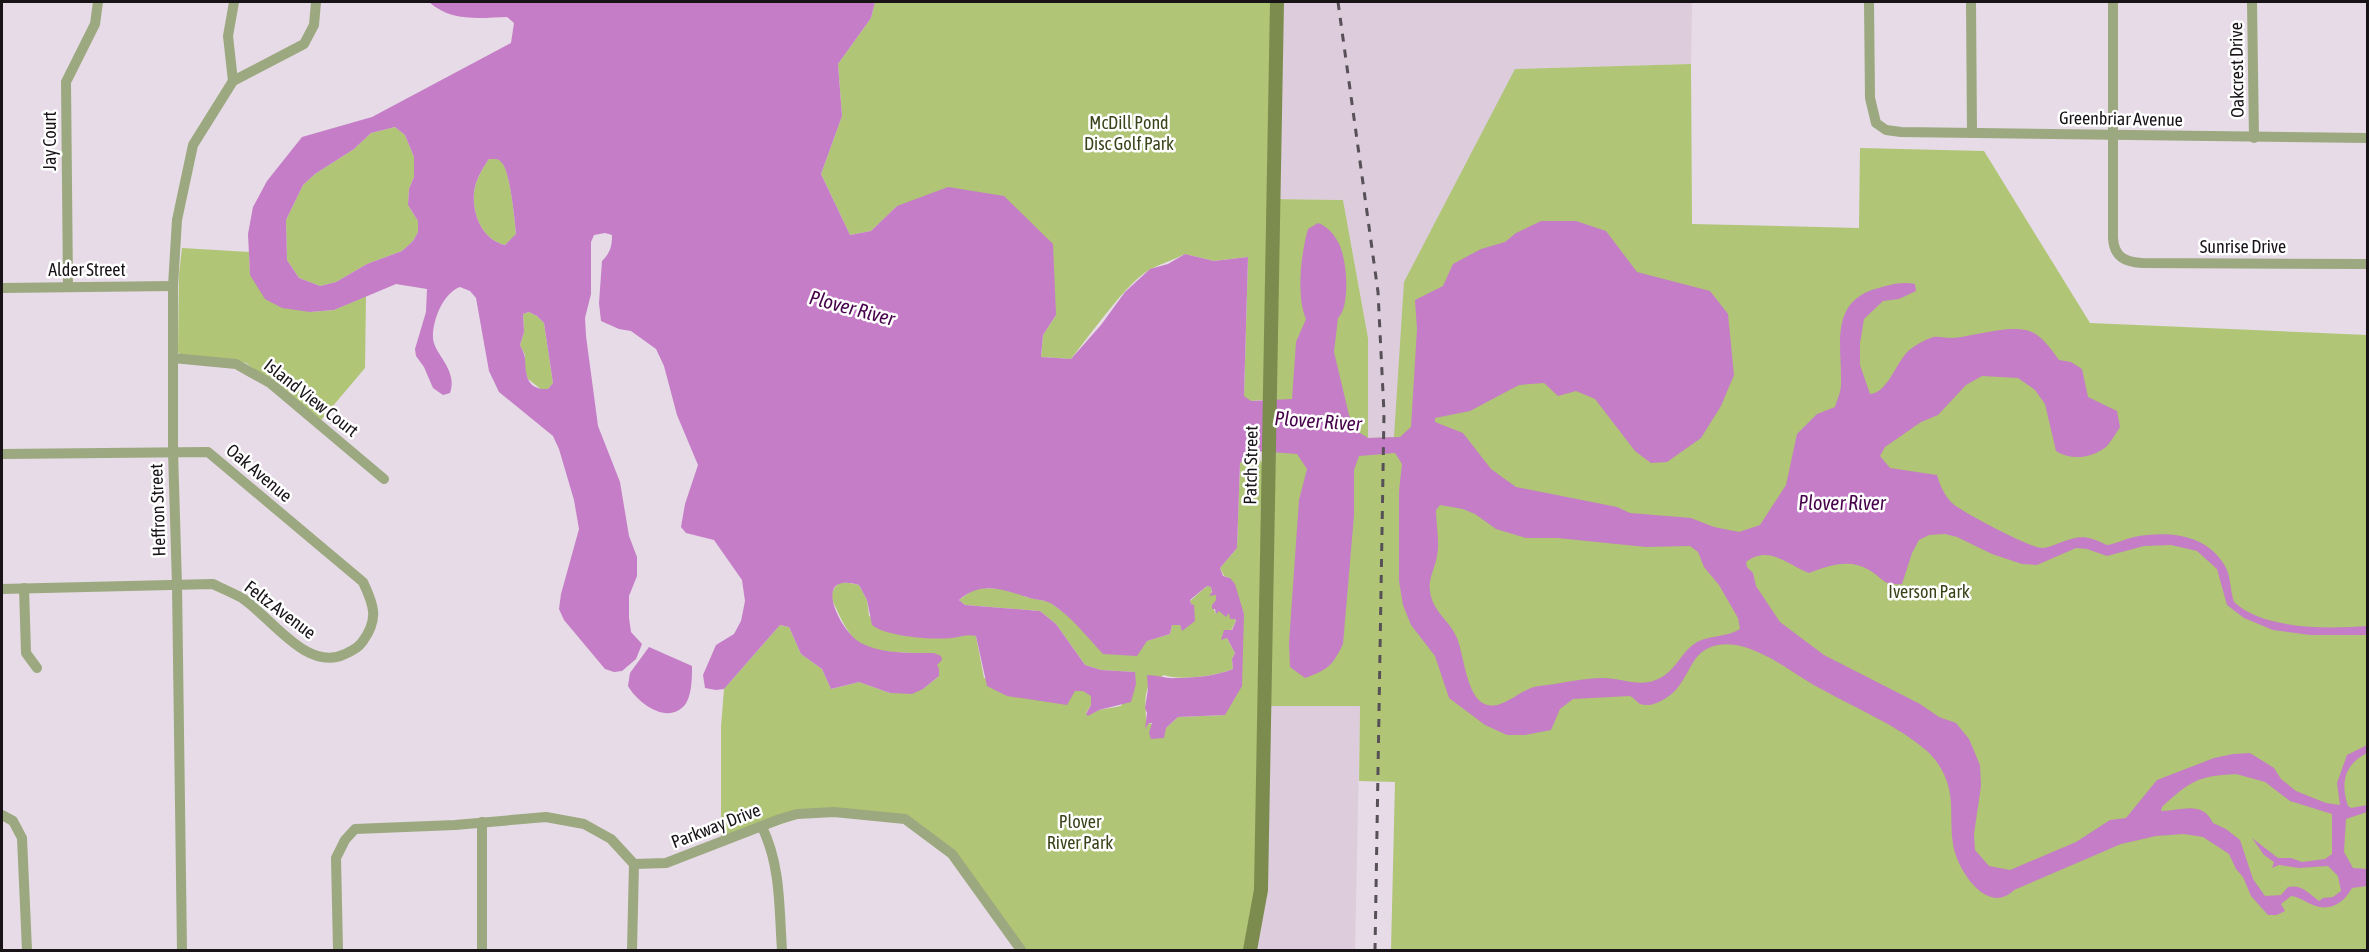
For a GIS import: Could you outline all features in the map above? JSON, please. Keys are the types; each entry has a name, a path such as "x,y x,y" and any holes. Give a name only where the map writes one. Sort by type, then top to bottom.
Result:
{"street":[{"name":"Jay Court","path":"68,286 66,82 95,24 98,2"},
{"path":"234,2 228,36 233,81 304,44 314,25 316,2"},
{"name":"Patch Street","path":"1251,951 1261,890 1277,2"},
{"name":"Greenbriar Avenue","path":"1869,2 1870,98 1876,123 1886,130 2254,138 2367,138"},
{"path":"1971,2 1972,133"},
{"path":"2113,2 2114,135"},
{"name":"Oakcrest Drive","path":"2252,2 2254,138"},
{"name":"Heffron Street","path":"182,951 173,452 173,286 177,220 193,145 233,81"},
{"name":"Sunrise Drive","path":"2114,135 2113,238 2114,250 2120,258 2128,262 2142,263 2367,264"},
{"name":"Alder Street","path":"2,288 173,286"},
{"name":"Island View Court","path":"173,358 236,364 270,383 384,478"},
{"name":"Oak Avenue","path":"2,454 208,452 363,582 374,605 372,629 358,648"},
{"name":"Feltz Avenue","path":"2,589 213,584 243,598 286,636 315,657 337,658 358,648"},
{"path":"24,588 26,653 37,668"},
{"name":"Parkway Drive","path":"634,864 666,863 797,814 855,813 905,819 952,854 1021,951"},
{"path":"2,816 13,821 22,838 27,951"},
{"path":"338,951 336,858 345,840 355,829 373,826 455,825 546,817 584,824 611,840 634,864 632,951"},
{"path":"482,822 482,951"},
{"path":"762,827 771,845 777,873 782,951"}],"shaded area":[{"path":"1277,2 1692,2 1691,64 1515,69 1394,438 1368,438 1368,338 1343,200 1274,199"},
{"path":"1265,706 1360,706 1355,950 1250,950"}],"green space":[{"name":"Iverson Park","path":"875,2 1273,2 1269,199 1343,200 1368,338 1368,438 1394,437 1404,282 1515,69 1691,64 1692,224 1859,228 1860,148 1984,151 2090,323 2367,335 2367,950 1391,950 1395,782 1359,781 1360,706 1265,706 1261,890 1250,950 1018,950 952,854 905,819 815,813 721,843 721,727 724,689 780,625 789,627 801,654 822,669 831,689 859,682 890,693 923,689 939,676 934,653 885,651 867,647 855,640 833,601 834,589 839,583 859,585 867,600 869,616 900,635 951,638 969,634 976,636 984,678 1084,691 1091,695 1091,705 1086,713 1088,715 1099,710 1121,706 1134,672 1101,670 1085,665 1056,624 1040,611 965,605 959,600 976,588 1009,589 1026,597 1050,602 1063,612 1147,641 1170,634 1172,625 1180,625 1182,630 1192,613 1190,601 1207,586 1212,587 1211,595 1216,595 1216,601 1212,605 1216,614 1219,610 1226,616 1229,612 1236,621 1227,638 1235,653 1232,659 1233,669 1198,677 1179,678 1164,675 1148,688 1145,702 1146,727 1149,723 1152,727 1166,728 1178,717 1225,715 1244,614 1230,578 1224,576 1220,568 1237,548 1240,463 1254,451 1264,466 1265,400 1250,401 1244,397 1248,257 1214,261 1185,254 1151,269 1121,296 1071,359 1041,357 1043,335 1056,315 897,206 871,231 850,235 821,174 842,116 838,64 871,18"},
{"path":"395,127 405,135 414,157 414,177 409,189 408,205 418,221 418,232 413,241 402,251 367,264 336,282 320,286 299,278 287,260 286,220 303,185 315,174 354,149 371,133"},
{"path":"489,159 498,159 502,162 510,185 516,235 505,245 497,242 485,232 475,210 476,184"},
{"path":"182,248 249,252 250,275 310,312 334,310 366,296 365,368 321,420 246,363 231,359 181,355 178,352 179,274"},
{"path":"529,312 544,323 553,383 548,389 542,390 528,379 524,369 525,355 520,345 524,332 523,314"}],"water":[{"name":"Plover River","path":"429,2 875,2 871,18 838,64 842,116 821,174 850,235 871,231 897,206 948,187 1004,196 1053,244 1056,315 1043,335 1041,357 1071,359 1101,325 1125,292 1150,269 1168,264 1185,254 1214,261 1248,257 1244,396 1251,401 1292,399 1296,342 1306,319 1300,287 1303,250 1308,229 1318,223 1334,236 1344,259 1345,303 1338,318 1334,352 1349,415 1357,431 1368,438 1400,437 1411,427 1417,329 1415,300 1443,286 1453,264 1481,249 1505,242 1516,233 1541,221 1576,221 1606,231 1637,272 1710,291 1728,314 1734,375 1721,406 1701,438 1667,462 1651,463 1635,451 1595,399 1576,391 1558,396 1544,383 1519,385 1470,411 1435,418 1435,422 1463,433 1491,469 1516,487 1617,507 1630,513 1691,518 1714,527 1739,532 1760,525 1786,485 1797,434 1817,414 1835,407 1841,387 1840,341 1844,315 1850,305 1860,296 1875,289 1910,283 1915,284 1916,291 1899,299 1883,301 1864,319 1860,343 1860,365 1870,394 1882,388 1906,353 1931,338 1961,337 2005,329 2026,330 2034,333 2059,360 2071,362 2082,369 2088,397 2117,411 2120,427 2106,447 2094,454 2081,457 2068,456 2056,451 2045,404 2035,390 2018,378 1982,376 1966,385 1938,415 1921,422 1885,447 1880,456 1890,468 1937,475 1952,503 2024,542 2042,548 2083,537 2107,545 2134,537 2159,534 2196,541 2217,555 2228,574 2234,602 2247,611 2279,623 2298,626 2367,626 2367,635 2310,635 2273,630 2244,618 2227,605 2217,569 2197,551 2171,545 2144,546 2107,556 2076,548 2037,565 2022,564 1992,554 1957,537 1945,534 1929,535 1919,540 1912,553 1902,584 1887,583 1869,570 1854,564 1831,566 1809,573 1778,558 1762,555 1746,562 1747,567 1753,573 1756,586 1780,622 1824,655 1920,704 1939,717 1956,723 1969,739 1980,765 1981,786 1974,834 1975,850 1989,866 2010,870 2076,842 2110,820 2126,818 2157,780 2214,758 2233,754 2250,753 2274,768 2281,779 2296,791 2326,803 2340,805 2337,783 2347,755 2367,745 2367,753 2349,768 2346,775 2344,789 2348,806 2351,808 2367,805 2367,812 2346,819 2344,852 2353,868 2367,869 2367,886 2352,888 2341,902 2331,907 2319,907 2291,896 2281,904 2285,911 2277,915 2268,915 2251,896 2229,854 2203,837 2184,834 2156,836 2121,844 2014,890 2004,897 1994,898 1984,894 1975,886 1960,865 1953,844 1948,784 1944,773 1927,751 1891,726 1817,687 1770,658 1735,645 1718,645 1703,651 1676,690 1651,705 1640,704 1630,696 1573,699 1560,709 1551,730 1525,735 1507,735 1485,725 1449,698 1435,656 1411,625 1403,605 1399,581 1399,491 1402,464 1395,453 1359,456 1354,470 1354,515 1343,644 1329,666 1305,678 1290,667 1289,643 1299,500 1307,469 1297,454 1254,451 1240,463 1237,548 1220,568 1223,576 1230,578 1235,584 1244,614 1242,686 1225,715 1178,717 1166,728 1164,738 1151,739 1149,733 1152,723 1149,723 1145,729 1147,675 1190,678 1233,669 1232,659 1235,653 1227,638 1221,640 1224,630 1232,630 1236,621 1230,619 1229,613 1226,617 1219,611 1216,614 1215,609 1212,609 1216,595 1209,596 1212,592 1211,587 1207,586 1190,600 1194,605 1195,621 1182,631 1180,625 1172,625 1170,634 1147,641 1137,656 1103,654 1066,615 1047,602 993,588 976,590 959,600 965,605 1040,611 1056,624 1085,665 1101,670 1135,672 1136,684 1131,702 1099,710 1088,716 1086,714 1091,705 1091,696 1083,691 1075,691 1067,705 1007,696 987,686 976,636 967,635 944,639 922,638 879,629 872,625 867,600 859,585 844,583 835,586 832,594 838,616 853,637 869,647 878,649 934,653 941,656 942,660 937,665 939,676 923,689 912,694 890,693 859,682 831,689 822,669 801,654 789,627 780,625 724,689 705,688 703,675 716,645 734,634 741,621 745,601 742,580 714,540 686,533 681,527 685,504 698,465 677,415 664,366 656,349 631,331 619,329 601,321 599,303 602,261 609,252 612,239 612,235 605,233 594,235 591,242 591,294 585,318 586,336 598,426 620,482 629,536 637,557 637,576 629,596 629,618 631,632 642,644 636,659 622,671 614,672 605,669 564,620 559,609 579,529 574,500 559,449 553,436 499,392 489,371 476,298 470,291 460,287 448,295 434,324 433,339 451,377 450,393 443,395 433,388 424,367 416,356 415,349 426,312 427,289 396,284 334,310 310,312 282,308 265,299 250,275 248,234 253,207 267,181 302,137 372,117 511,43 514,23 507,17 456,16","holes":["395,127 405,135 414,157 414,177 409,189 408,205 418,221 418,232 413,241 402,251 367,264 336,282 320,286 299,278 287,260 286,220 303,185 315,174 354,149 371,133","489,159 501,161 505,168 510,186 516,234 505,245 491,238 477,218 474,201 479,175","529,312 544,323 553,383 548,389 535,387 527,376 520,345 524,332 523,314","1440,505 1463,509 1475,514 1496,529 1526,538 1557,538 1646,547 1690,546 1698,552 1704,567 1719,585 1738,618 1740,629 1697,642 1667,674 1653,681 1641,683 1603,678 1579,680 1539,686 1502,703 1488,705 1476,697 1466,672 1457,638 1431,598 1430,582 1438,551 1436,510","2236,774 2265,782 2290,801 2332,814 2332,854 2325,859 2302,862 2291,858 2278,858 2252,838 2264,855 2274,862 2272,868 2279,865 2299,868 2328,866 2338,876 2341,891 2333,897 2319,901 2305,890 2293,886 2288,887 2281,895 2265,896 2253,879 2240,840 2226,829 2213,823 2203,811 2191,808 2161,811 2162,807 2180,791 2203,778"]},
{"path":"649,647 692,666 688,698 683,707 676,712 660,712 652,709 628,686 630,673"}],"railway":[{"path":"1338,2 1378,292 1384,413 1375,950"}],"park label":[{"name":"McDill Pond Disc Golf Park","path":"1129,133"},
{"name":"Plover River Park","path":"1080,832"}]}
